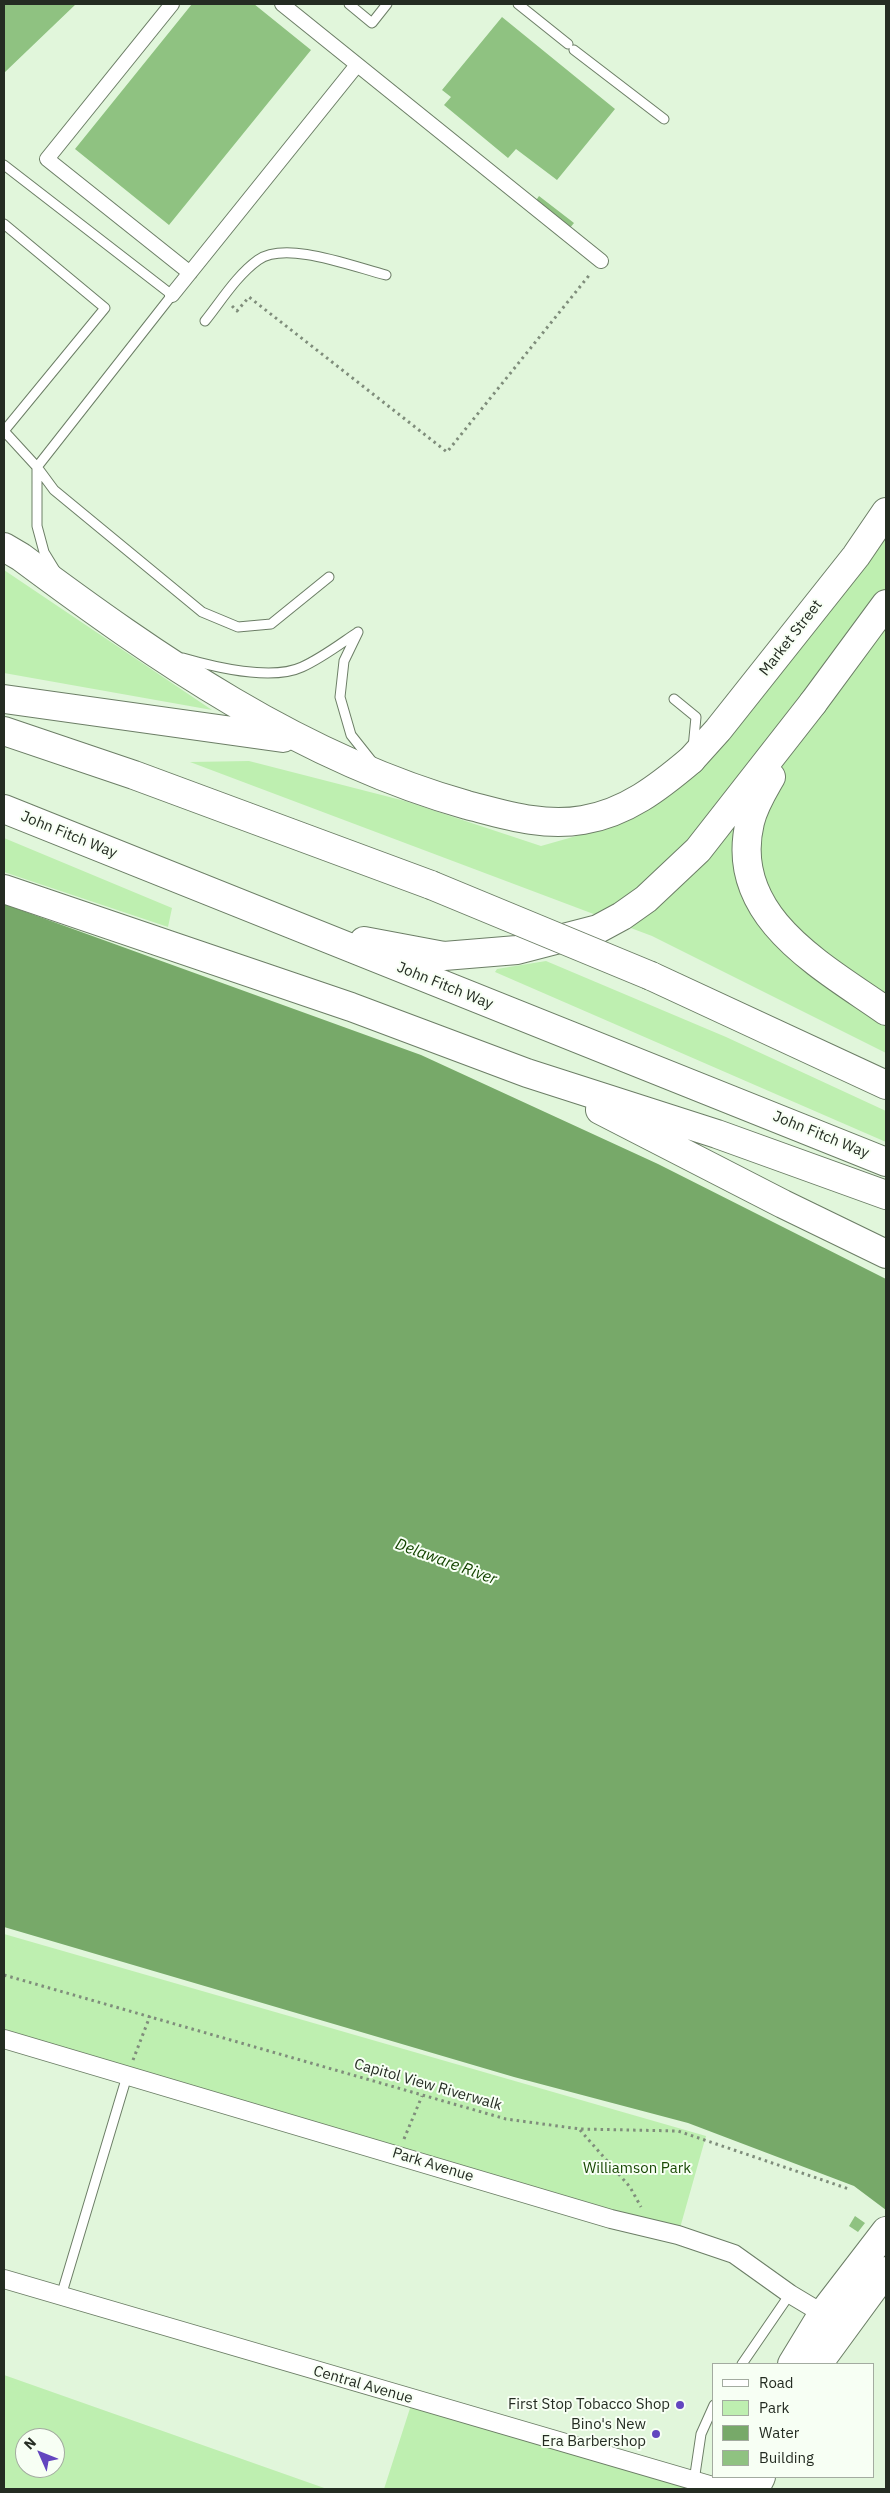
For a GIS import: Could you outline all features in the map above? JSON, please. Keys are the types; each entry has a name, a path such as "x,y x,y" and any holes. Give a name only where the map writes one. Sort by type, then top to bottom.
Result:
{"main road":[{"name":"Market Street","path":"302,740 433,795 519,819 566,822 605,815 627,806 661,786 691,760 718,730 856,556 886,512"},
{"path":"9,547 144,647 232,703 302,740"},
{"path":"304,930 444,956 516,950 598,929 622,916 646,898 698,850 813,703 886,604"},
{"path":"4,699 302,740"},
{"path":"813,703 756,803 750,821 746,846 749,871 767,912 796,947 886,1011"},
{"path":"4,731 134,775 431,885 651,976 886,1085"},
{"name":"John Fitch Way","path":"4,810 886,1162"},
{"path":"4,889 351,1007 527,1072 717,1134 886,1195"},
{"path":"527,1072 784,1204 886,1254"},
{"path":"818,2363 833,2321 886,2232"},
{"path":"793,2363 886,2270"}],"street":[{"path":"172,4 47,158 190,273"},
{"path":"282,4 601,260"},
{"path":"172,295 357,65"},
{"name":"Park Avenue","path":"4,2039 611,2219 678,2234 734,2254 790,2294 833,2321"},
{"name":"Central Avenue","path":"4,2279 723,2489"}],"lane":[{"path":"349,4 372,22 387,4"},
{"path":"518,4 664,119"},
{"path":"4,166 172,295 37,466 37,526 44,552 68,592"},
{"path":"4,224 105,308 4,431 37,466 54,490 202,612 238,627 271,624 329,577"},
{"path":"205,322 223,299 259,260 277,252 296,252 386,275"},
{"path":"144,647 198,662 261,673 280,673 301,668 358,632 344,661 340,697 351,735 384,776"},
{"path":"674,699 696,717 691,760"},
{"path":"61,2296 127,2076"},
{"path":"743,2363 790,2294"},
{"path":"694,2481 701,2434 712,2409"}],"path":[{"path":"223,299 237,311 249,297 447,452 601,260"},
{"name":"Capitol View Riverwalk","path":"4,1975 506,2119 580,2129 678,2131 849,2189"},
{"path":"141,2041 150,2016"},
{"path":"398,2155 422,2096"},
{"path":"580,2129 630,2187 654,2229"}],"green space":[{"path":"886,534 886,1053 652,936 190,762 249,761 405,801 541,846 608,827 710,756"},
{"path":"4,570 212,710 4,673"},
{"path":"4,838 172,908 168,927 4,872"},
{"path":"546,961 726,1037 886,1111 886,1142 495,972 497,969"},
{"name":"Williamson Park","path":"4,1934 706,2136 678,2235 4,2036"},
{"path":"4,2375 327,2489 4,2489"},
{"path":"413,2399 694,2489 384,2489"}],"water":[{"name":"Delaware River","path":"4,904 421,1055 658,1164 886,1279 886,2210 854,2186 688,2123 514,2077 4,1927"}],"building":[{"path":"4,4 76,4 4,73"},
{"path":"192,4 254,4 311,50 169,225 75,149"},
{"path":"502,17 615,109 557,180 516,149 508,158 444,105 451,97 442,90"},
{"path":"539,196 574,223 569,229 535,202"},
{"path":"855,2216 865,2223 858,2232 849,2226"}],"place":[{"name":"First Stop Tobacco Shop","path":"680,2405"},
{"name":"Bino's New Era Barbershop","path":"656,2434"}]}
